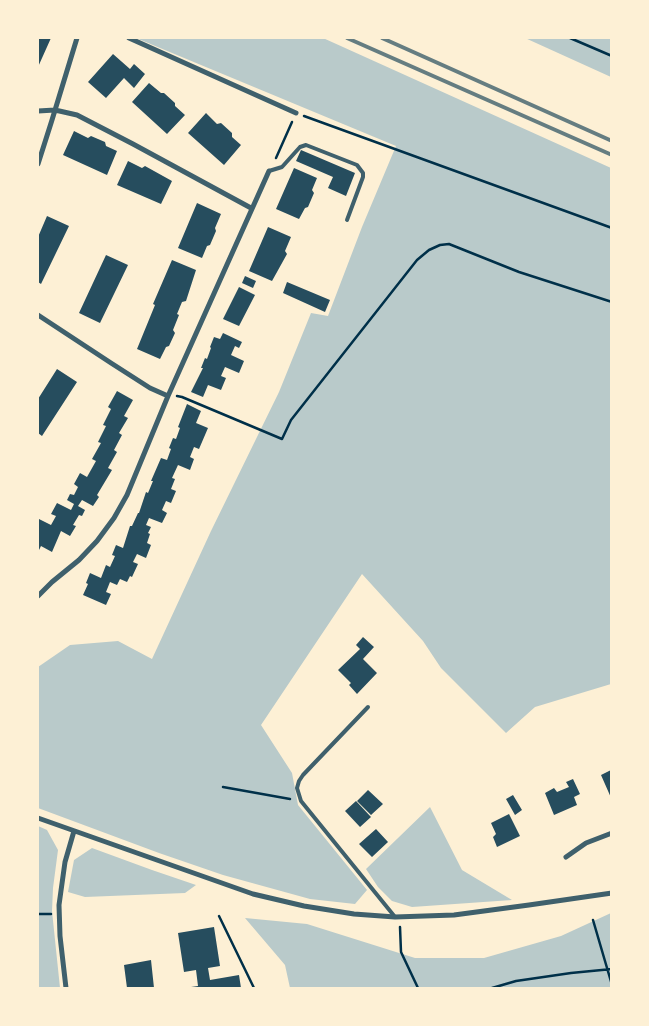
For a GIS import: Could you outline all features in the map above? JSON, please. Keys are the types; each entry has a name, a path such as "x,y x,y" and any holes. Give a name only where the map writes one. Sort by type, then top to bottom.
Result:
{"street":[{"path":"38,164 77,38"},
{"path":"129,38 296,114"},
{"path":"38,111 55,110 77,115 252,208"},
{"path":"38,596 79,560 97,541 114,518 127,495 168,396 269,171"},
{"path":"38,315 150,388 168,396"},
{"path":"38,818 253,894 354,914 395,917 454,914 612,893"},
{"path":"66,988 60,936 60,905 65,862 74,831"},
{"path":"566,857 586,843 612,833"}],"lane":[{"path":"269,171 282,167 300,147 306,145 357,165 363,176 347,220"},
{"path":"368,707 303,775 297,788 301,801 395,917"}],"path":[{"path":"570,38 612,56"},
{"path":"269,171 296,114 612,228"},
{"path":"168,396 182,397 282,439 291,420 416,260 440,245 449,244 519,272 612,302"},
{"path":"223,787 301,801"},
{"path":"218,916 254,988"},
{"path":"395,917 401,929 401,952 418,988"},
{"path":"593,920 612,985"},
{"path":"492,988 516,981 612,969"}],"shaded area":[{"path":"136,38 323,38 611,168 611,684 535,707 506,733 441,668 423,641 362,574 261,725 292,773 298,805 367,890 355,904 310,899 223,875 38,808 38,667 70,645 118,641 152,659 211,531 279,392 311,313 328,316 396,146"},
{"path":"525,38 611,39 611,77"},
{"path":"430,807 462,870 512,900 412,907 392,901 378,887 366,869"},
{"path":"38,826 47,830 58,850 52,911 60,988 38,988"},
{"path":"92,848 196,885 185,893 85,897 68,892 74,860"},
{"path":"611,913 611,988 290,988 285,965 245,918 307,924 415,958 484,958 561,936"}],"building":[{"path":"38,38 51,38 38,67"},
{"path":"113,54 130,69 134,64 145,74 134,88 124,78 106,98 88,82"},
{"path":"149,83 161,93 164,93 185,115 167,134 132,102"},
{"path":"206,113 217,124 221,123 232,133 232,137 241,145 224,165 188,133"},
{"path":"74,131 88,138 91,136 105,142 106,146 117,151 107,175 63,155"},
{"path":"301,150 355,173 346,196 328,188 333,177 296,161"},
{"path":"128,161 142,168 145,166 172,181 161,204 117,185"},
{"path":"294,168 317,178 312,190 314,193 308,207 305,208 299,219 276,209"},
{"path":"197,203 221,214 210,245 207,246 202,258 178,248"},
{"path":"47,216 69,226 41,284 38,282 38,237"},
{"path":"268,227 291,237 285,251 287,254 272,281 249,271"},
{"path":"106,255 128,265 100,323 79,313"},
{"path":"172,260 196,270 186,301 182,302 177,314 179,315 173,330 175,333 160,359 137,349 155,305 153,304"},
{"path":"245,276 256,281 253,288 242,283"},
{"path":"287,282 330,300 325,312 283,293"},
{"path":"239,287 255,295 239,326 223,319"},
{"path":"223,333 242,342 239,348 235,346 231,355 244,361 239,373 225,367 221,376 226,378 221,390 208,385 203,397 191,392 203,368 201,368 205,358 207,359 214,337 220,339"},
{"path":"57,369 77,382 42,436 38,433 38,399"},
{"path":"117,391 133,400 124,416 128,418 119,433 122,435 114,450 117,452 108,468 112,470 97,495 99,497 93,506 82,500 78,506 85,510 82,516 79,515 73,525 76,526 70,536 61,531 52,552 41,546 38,552 39,519 51,525 56,516 51,514 57,503 71,510 74,504 67,500 70,494 74,495 78,487 74,484 80,473 87,477 96,461 92,459 101,443 98,442 106,426 103,425 111,409 108,407"},
{"path":"187,404 201,411 196,423 208,428 199,449 194,447 190,457 194,459 190,470 178,465 172,478 175,479 171,489 176,491 171,503 166,501 162,510 167,513 162,523 149,518 146,525 151,527 147,543 151,545 146,558 137,554 133,562 138,564 132,577 130,576 127,582 120,579 117,585 110,582 106,592 111,594 106,605 83,595 90,573 101,578 106,565 110,567 115,556 112,555 116,545 123,548 130,526 132,526 139,513 161,458 167,460 171,449 169,448 173,438 176,439 180,428 178,427"},
{"path":"363,637 374,647 363,659 377,673 357,694 349,685 351,683 338,670 360,649 356,645"},
{"path":"611,770 612,772 612,800 601,775"},
{"path":"573,779 580,794 574,797 577,805 554,815 545,793 554,788 557,792 569,787 566,782"},
{"path":"368,790 383,804 371,815 357,801"},
{"path":"513,795 522,810 515,815 506,799"},
{"path":"356,801 371,817 360,827 345,811"},
{"path":"509,814 520,836 497,847 493,837 496,834 491,823"},
{"path":"376,829 388,842 372,857 359,844"},
{"path":"214,927 220,966 208,968 210,980 239,975 241,988 191,988 198,986 196,970 184,972 178,933"},
{"path":"151,960 154,988 127,988 124,965"}],"railway":[{"path":"347,38 612,155"},
{"path":"382,38 612,141"}]}
